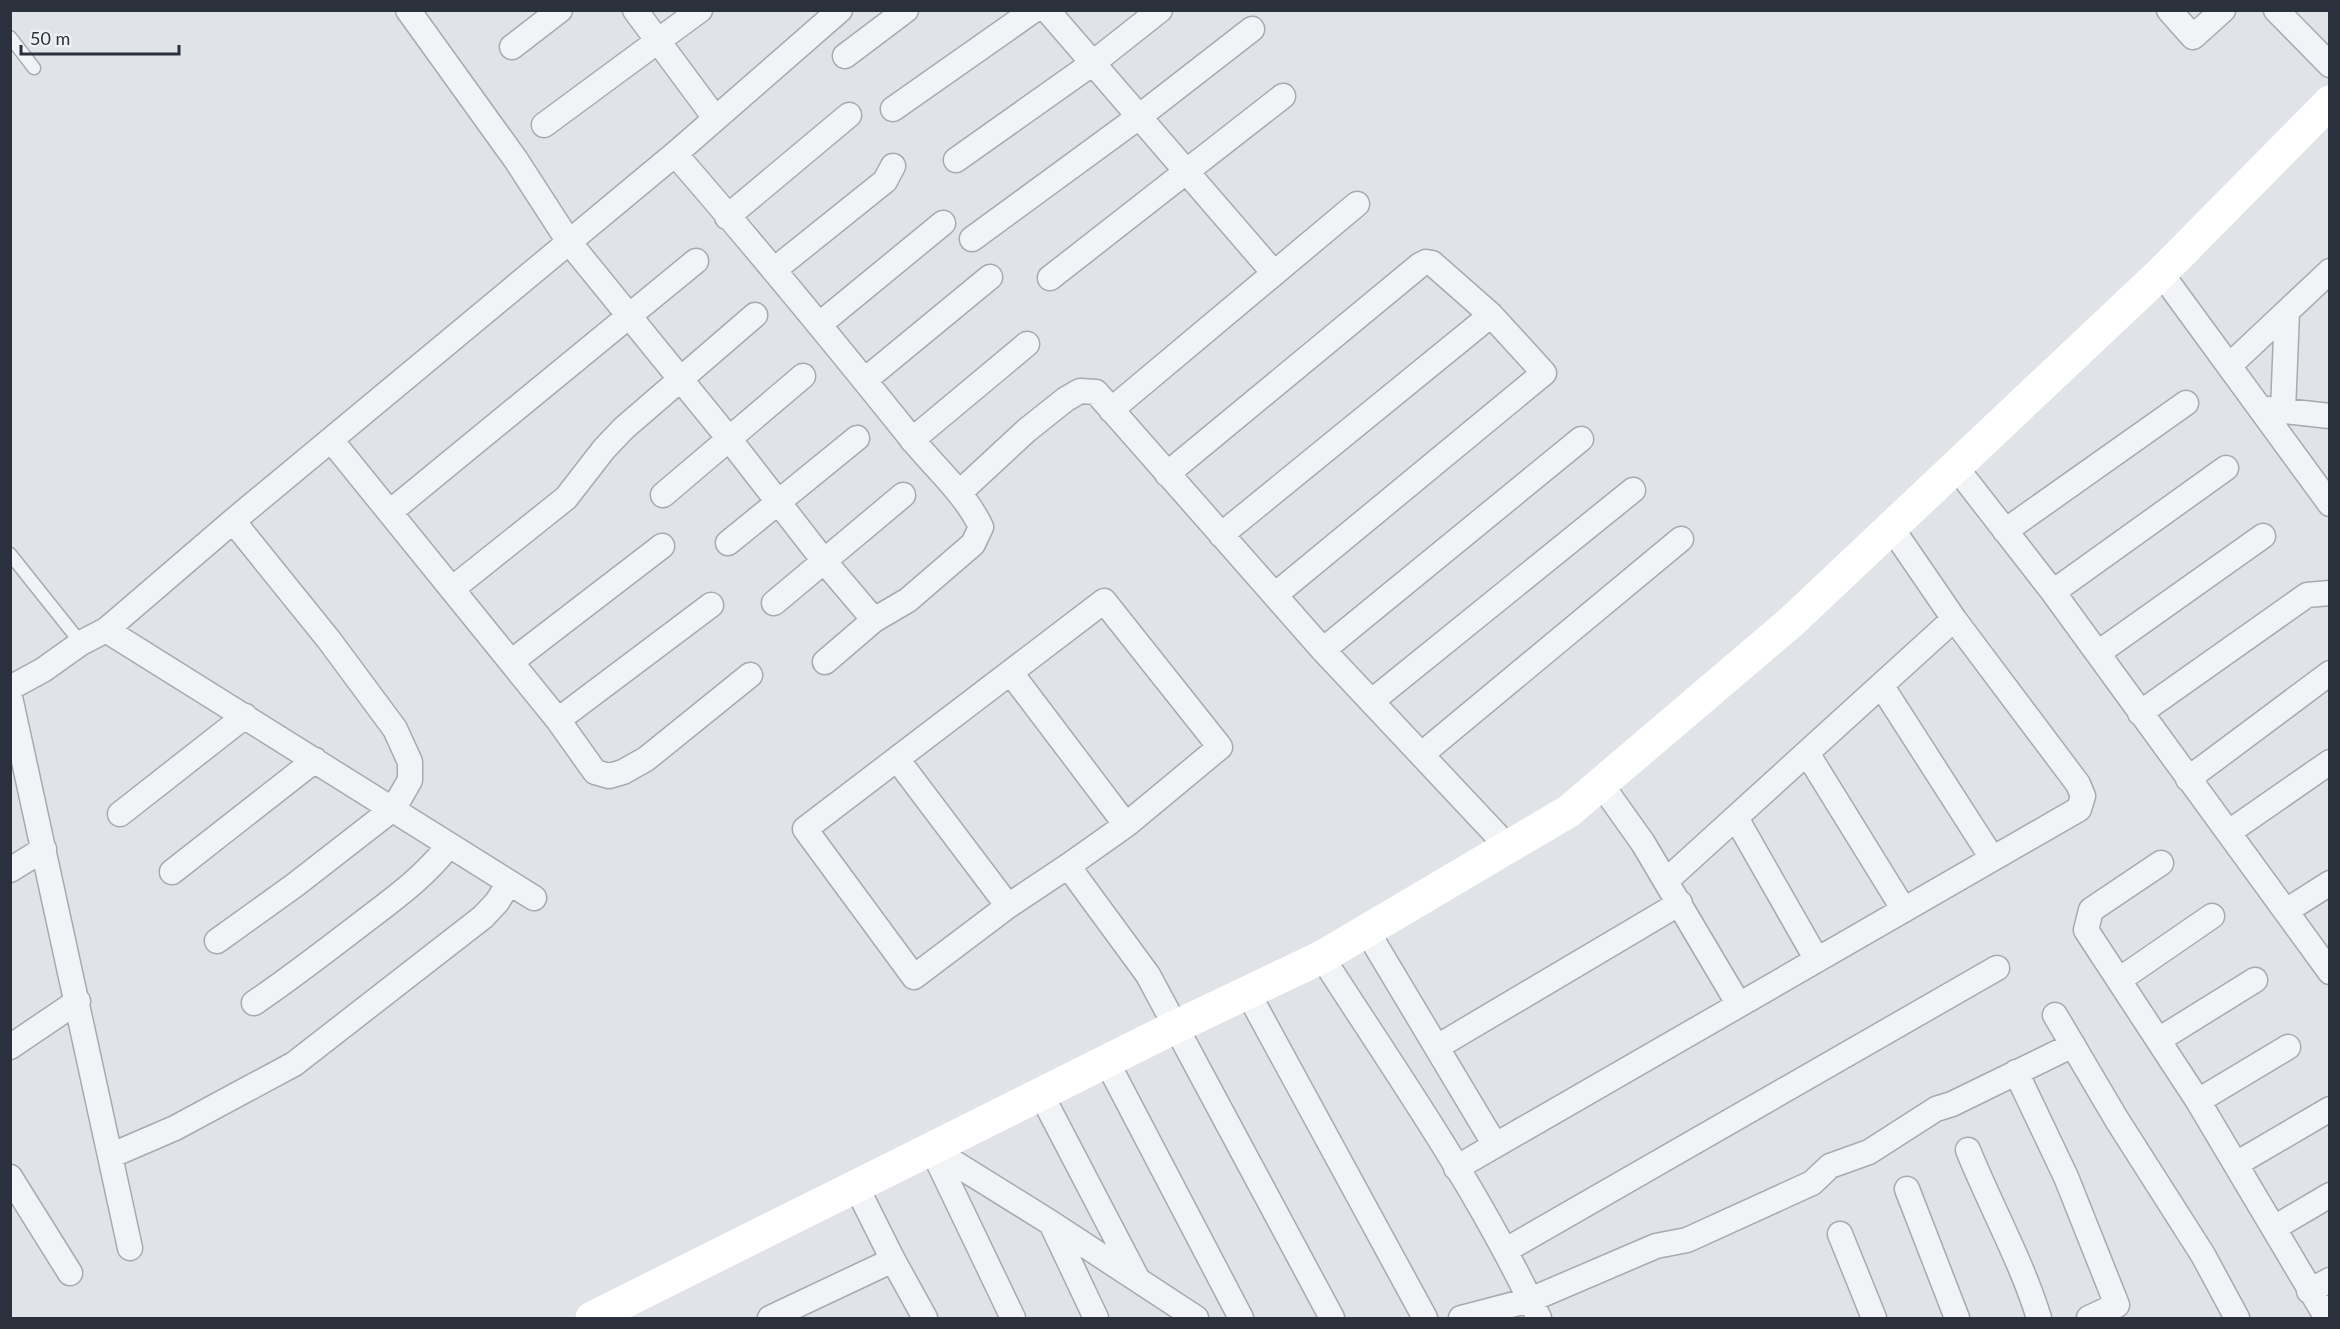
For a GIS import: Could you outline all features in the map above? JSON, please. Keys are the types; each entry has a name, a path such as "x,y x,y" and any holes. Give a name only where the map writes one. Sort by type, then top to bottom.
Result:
{"street":[{"path":"408,10 516,160 569,242 730,440 824,561 874,620"},
{"path":"512,47 560,10"},
{"path":"635,10 715,118"},
{"path":"544,125 700,10"},
{"path":"10,688 43,670 81,643 106,630 233,520 675,154 840,10"},
{"path":"845,56 906,10"},
{"path":"893,109 1034,10"},
{"path":"1047,10 1274,273"},
{"path":"956,160 1093,63 1160,10"},
{"path":"2169,10 2193,37 2223,10"},
{"path":"2277,10 2330,65"},
{"path":"972,239 1140,116 1252,29"},
{"path":"1050,278 1283,96"},
{"path":"606,1315 856,1186 1175,1027 1322,957 1569,811 1791,622 2162,273 2330,102"},
{"path":"727,217 849,115"},
{"path":"675,154 820,324 912,440 974,511 981,527 973,544 908,600 874,620 825,662"},
{"path":"774,270 885,181 893,166"},
{"path":"1111,410 1358,204"},
{"path":"820,324 943,223"},
{"path":"390,512 696,261"},
{"path":"1167,474 1420,265 1432,263 1491,315 1544,373 1275,595"},
{"path":"2229,366 2330,271"},
{"path":"2162,273 2229,366 2272,410 2330,504"},
{"path":"865,380 990,278"},
{"path":"2272,410 2287,312"},
{"path":"452,589 566,498 604,449 624,428 755,315"},
{"path":"1221,535 1491,315"},
{"path":"912,440 1027,344"},
{"path":"663,495 803,376"},
{"path":"959,493 1027,430 1080,391 1096,392 1323,650 1508,847"},
{"path":"2005,531 2186,403"},
{"path":"2272,410 2330,416"},
{"path":"728,543 857,438"},
{"path":"1323,650 1581,439"},
{"path":"331,440 558,720 595,772 609,776 623,772 646,759 750,675"},
{"path":"1955,466 2053,592 2329,971"},
{"path":"2053,592 2226,468"},
{"path":"1372,701 1633,490"},
{"path":"774,603 903,495"},
{"path":"217,941 295,885 394,808 410,780 410,762 395,729 329,640 233,520"},
{"path":"1456,1168 2079,809 2083,796 2078,784 1954,619 1892,527"},
{"path":"2098,653 2263,536"},
{"path":"1422,754 1681,539"},
{"path":"511,662 662,546"},
{"path":"2140,713 2307,594 2330,592"},
{"path":"1104,601 1220,747 1126,825 1008,906 914,977 805,829 897,759 1104,601"},
{"path":"558,720 711,605"},
{"path":"1667,880 1954,619"},
{"path":"106,630 394,808 534,898"},
{"path":"1011,673 1126,825"},
{"path":"2187,779 2330,673"},
{"path":"1881,685 1992,858"},
{"path":"10,697 130,1248"},
{"path":"120,814 245,716"},
{"path":"1807,753 1904,910"},
{"path":"897,759 1008,906"},
{"path":"172,872 315,760"},
{"path":"2229,832 2330,762"},
{"path":"1601,783 1667,880 1739,1005"},
{"path":"1736,818 1817,960"},
{"path":"254,1004 405,890 428,870 449,845"},
{"path":"10,870 44,849"},
{"path":"2161,863 2091,910 2086,930 2160,1040 2274,1228 2319,1285 2327,1318"},
{"path":"1068,866 1148,975 1332,1318"},
{"path":"110,1156 175,1128 294,1064 483,917 497,902 509,883"},
{"path":"2286,911 2330,883"},
{"path":"1437,1047 1680,903"},
{"path":"2119,980 2212,916"},
{"path":"1367,931 1495,1145"},
{"path":"1322,957 1506,1250 1535,1309"},
{"path":"1506,1250 1998,968"},
{"path":"2160,1040 2255,980"},
{"path":"1248,993 1425,1318"},
{"path":"10,1047 78,1001"},
{"path":"2055,1015 2117,1120 2203,1255 2237,1318"},
{"path":"1461,1318 1535,1309 1656,1245 1687,1240 1812,1184 1830,1166 1869,1152 1936,1109 1952,1104 2073,1045"},
{"path":"2198,1101 2288,1047"},
{"path":"1107,1062 1241,1318"},
{"path":"2016,1072 2067,1177 2117,1305 2089,1318"},
{"path":"1041,1094 1139,1281"},
{"path":"2236,1164 2330,1109"},
{"path":"932,1149 1051,1223 1196,1318"},
{"path":"932,1149 1013,1318"},
{"path":"1968,1150 2028,1284 2039,1318"},
{"path":"10,1177 70,1273"},
{"path":"856,1186 925,1318"},
{"path":"1907,1189 1957,1318"},
{"path":"2274,1228 2330,1195"},
{"path":"1051,1223 1096,1318"},
{"path":"1840,1234 1874,1318"},
{"path":"770,1318 893,1260"}],"lane":[{"path":"10,37 34,68"},
{"path":"10,554 81,643"}]}
